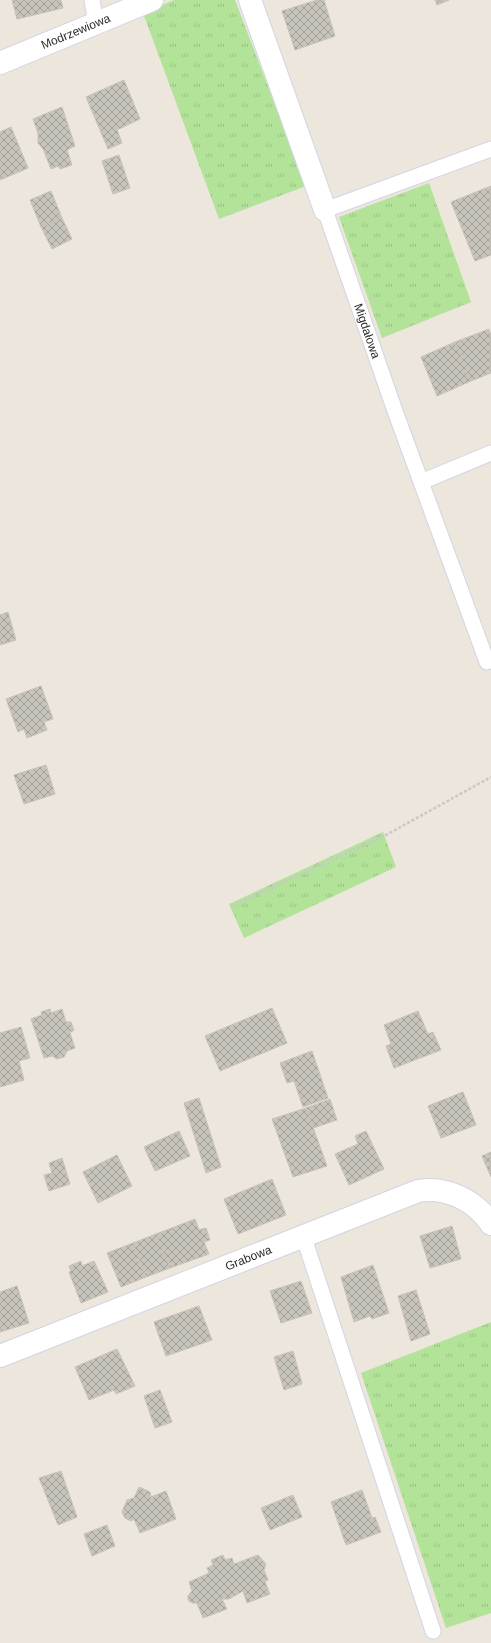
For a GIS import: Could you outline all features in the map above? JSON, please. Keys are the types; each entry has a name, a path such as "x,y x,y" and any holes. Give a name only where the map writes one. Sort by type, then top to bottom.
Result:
{"street":[{"name":"Modrzewiowa","path":"0,63 152,0"},
{"name":"Migdałowa","path":"250,0 325,210"},
{"name":"Grabowa","path":"0,1356 303,1235 418,1191 430,1189 448,1191 462,1197 477,1209 491,1224"}],"lane":[{"path":"92,0 96,24"},
{"path":"325,210 491,149"},
{"name":"Migdałowa","path":"325,210 421,482 487,662"},
{"path":"421,482 491,453"},
{"path":"303,1235 433,1632"}],"path":[{"path":"231,907 386,835 491,777"}],"green space":[{"path":"174,0 235,0 306,186 219,219 143,13"},
{"path":"429,183 471,302 382,338 339,217"},
{"path":"383,832 396,867 244,938 229,904"},
{"path":"491,1322 491,1613 446,1628 361,1373"}],"building":[{"path":"12,0 61,0 63,8 17,19"},
{"path":"317,0 324,0 335,36 295,50 282,11"},
{"path":"435,0 449,0 437,5"},
{"path":"124,80 140,119 117,130 122,143 108,149 86,97"},
{"path":"62,107 75,146 67,150 72,165 60,169 58,166 51,169 43,149 38,143 38,133 33,119"},
{"path":"11,127 28,168 0,180 0,132"},
{"path":"119,155 130,188 113,194 102,161"},
{"path":"491,186 491,255 475,261 451,202"},
{"path":"51,191 62,218 41,227 30,200"},
{"path":"62,218 72,239 52,249 41,227"},
{"path":"489,329 491,335 491,373 471,381 455,342"},
{"path":"455,342 471,381 437,396 421,357"},
{"path":"8,612 16,640 0,645 0,615"},
{"path":"41,686 53,719 44,722 47,730 27,738 24,729 18,732 6,699"},
{"path":"46,765 55,794 24,804 14,775"},
{"path":"272,1008 287,1043 220,1071 205,1036"},
{"path":"50,1009 51,1013 62,1009 66,1022 71,1022 74,1030 70,1033 75,1048 67,1051 64,1057 57,1059 52,1056 44,1058 31,1019 42,1015 41,1012"},
{"path":"418,1011 428,1034 433,1032 441,1050 394,1068 386,1046 391,1044 384,1025"},
{"path":"21,1027 30,1058 19,1061 24,1080 0,1087 0,1033"},
{"path":"312,1051 328,1098 303,1107 294,1081 287,1083 280,1063"},
{"path":"463,1092 476,1125 441,1138 428,1106"},
{"path":"199,1098 221,1167 206,1173 184,1103"},
{"path":"330,1099 337,1120 313,1128 306,1108"},
{"path":"306,1108 327,1166 293,1177 272,1119"},
{"path":"179,1131 190,1156 155,1171 144,1147"},
{"path":"366,1131 384,1169 349,1185 335,1154 358,1144 355,1136"},
{"path":"491,1152 491,1177 482,1156"},
{"path":"117,1155 132,1186 98,1203 83,1172"},
{"path":"62,1158 70,1184 49,1191 44,1175 52,1173 49,1163"},
{"path":"272,1179 286,1215 238,1234 224,1199"},
{"path":"195,1219 199,1230 206,1228 210,1240 204,1242 209,1254 170,1268 156,1234"},
{"path":"452,1226 461,1259 430,1268 420,1236"},
{"path":"156,1234 170,1268 146,1277 133,1243"},
{"path":"133,1243 146,1277 121,1287 107,1253"},
{"path":"81,1261 82,1266 94,1261 108,1292 81,1303 69,1272 71,1271 69,1266"},
{"path":"373,1265 389,1313 372,1319 370,1316 354,1322 341,1277"},
{"path":"301,1281 312,1313 281,1323 270,1291"},
{"path":"17,1286 29,1323 0,1332 0,1292"},
{"path":"416,1290 430,1334 411,1341 398,1296"},
{"path":"199,1306 212,1340 166,1356 154,1322"},
{"path":"117,1349 135,1386 116,1394 114,1390 89,1400 75,1367"},
{"path":"293,1351 302,1384 284,1390 274,1357"},
{"path":"160,1390 172,1422 155,1428 144,1396"},
{"path":"61,1471 77,1517 58,1525 39,1478"},
{"path":"139,1487 150,1492 151,1497 166,1491 176,1519 140,1533 134,1519 131,1521 125,1518 122,1512 127,1500 134,1498"},
{"path":"362,1490 372,1518 375,1517 381,1532 346,1545 331,1502"},
{"path":"293,1495 302,1517 270,1530 261,1508"},
{"path":"107,1525 115,1546 92,1556 84,1534"},
{"path":"223,1555 225,1560 232,1558 234,1564 258,1555 266,1564 264,1570 268,1580 265,1582 270,1594 247,1603 243,1591 229,1599 222,1599 227,1609 203,1618 197,1603 192,1603 188,1600 188,1596 192,1591 189,1582 209,1573 207,1568 213,1565 211,1560"}]}
